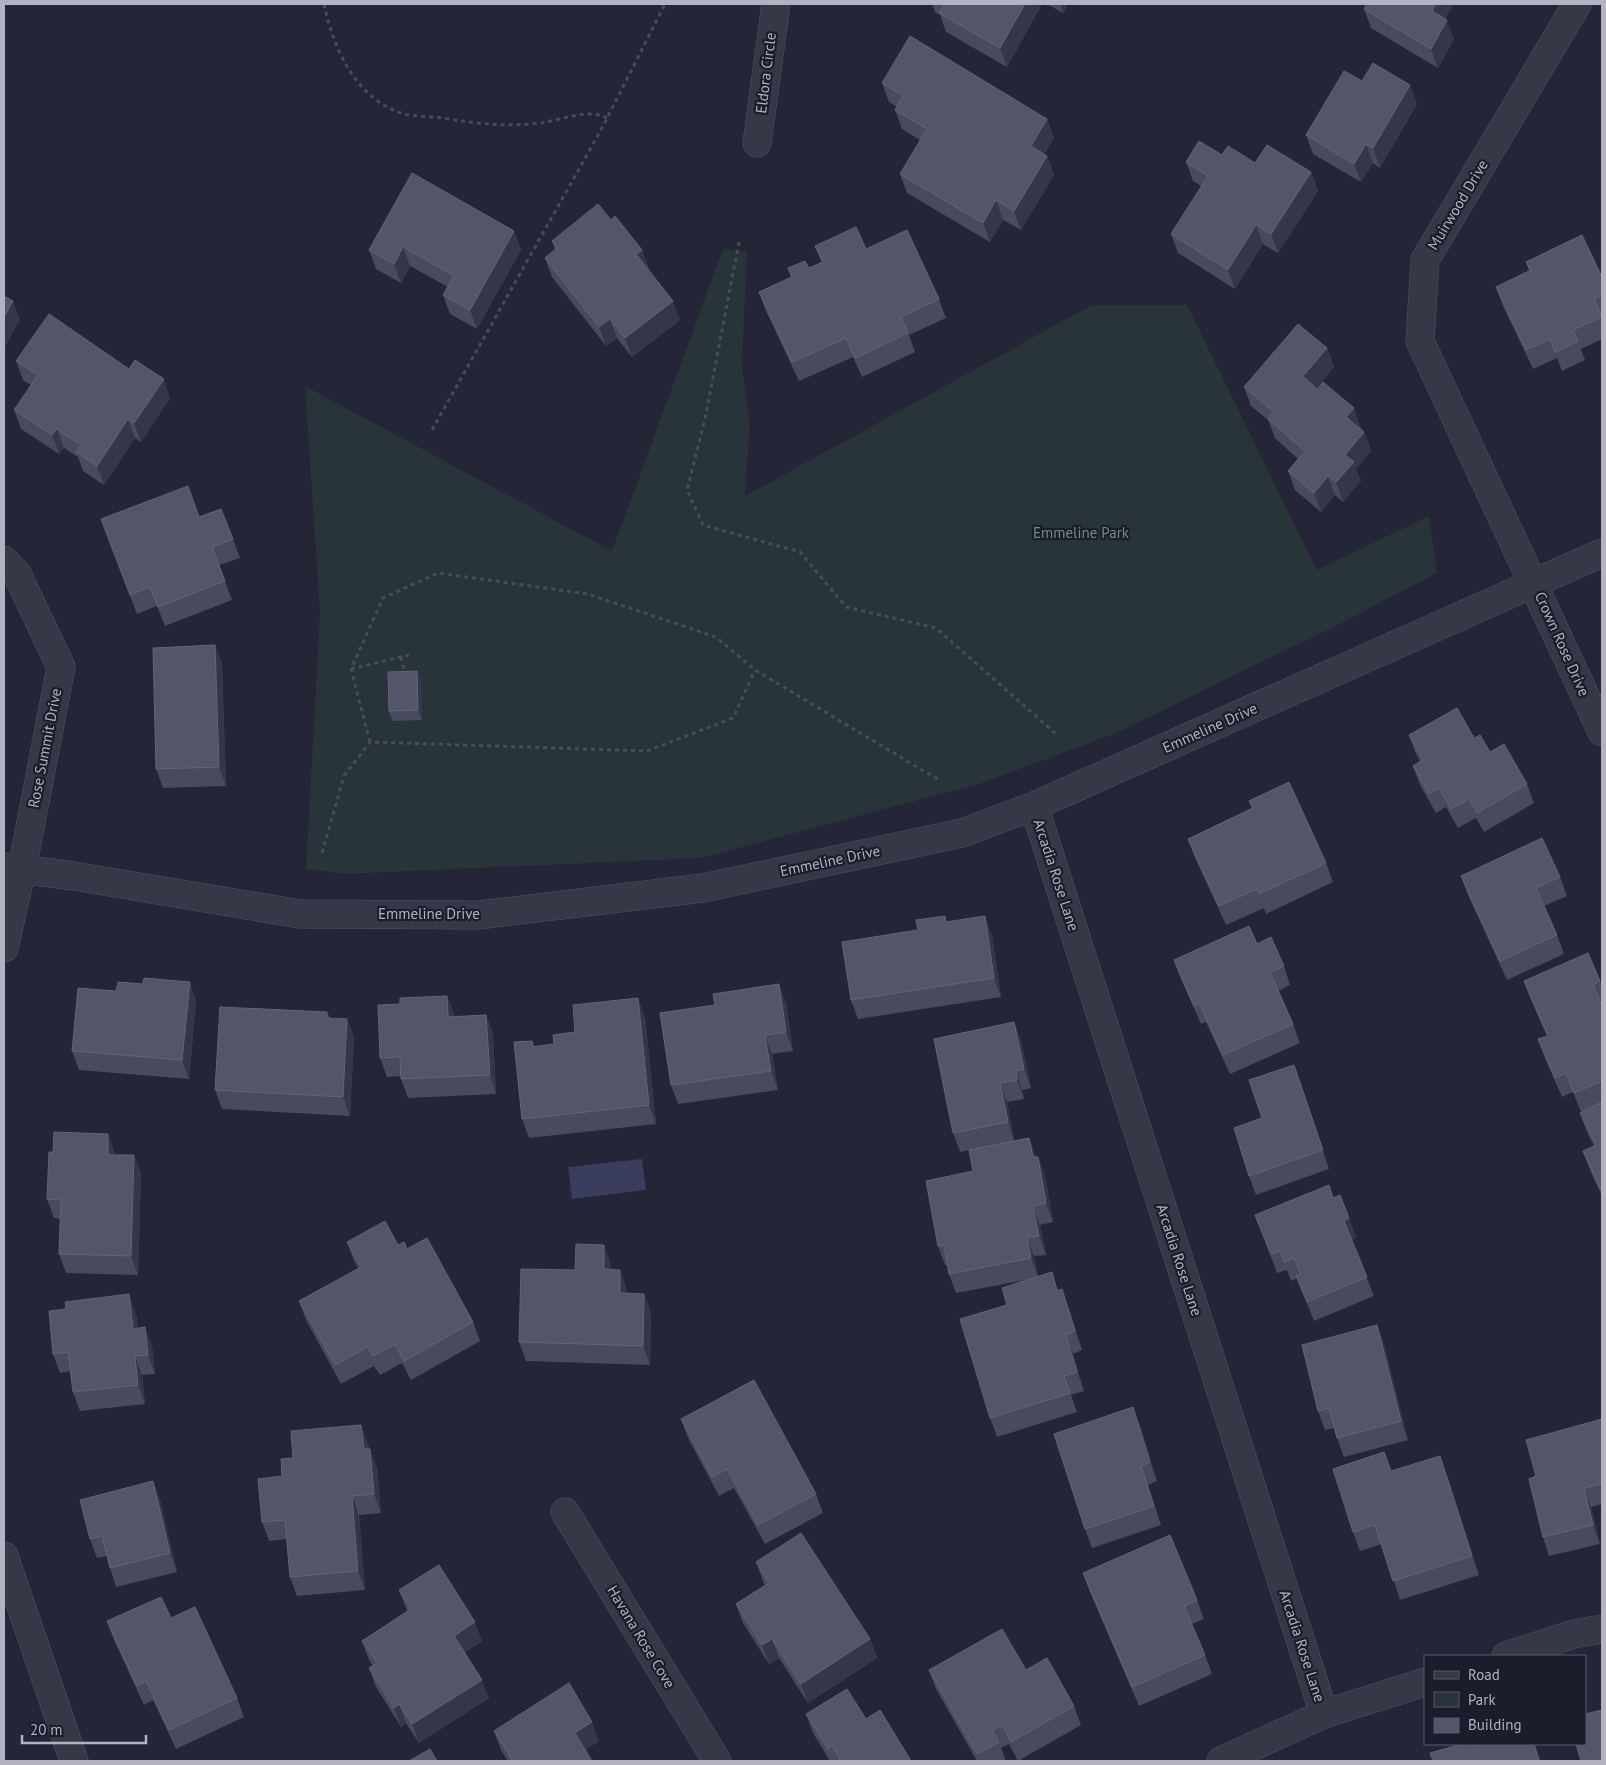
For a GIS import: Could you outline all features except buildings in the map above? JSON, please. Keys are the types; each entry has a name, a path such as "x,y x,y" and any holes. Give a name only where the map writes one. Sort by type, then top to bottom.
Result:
{"street":[{"name":"Eldora Circle","path":"757,143 776,4"},
{"name":"Muirwood Drive","path":"1535,584 1420,341 1425,260 1577,4"},
{"name":"Emmeline Drive","path":"13,868 300,914 479,915 702,888 962,833 1034,806 1602,553"},
{"name":"Rose Summit Drive","path":"4,560 17,574 61,667 13,868 4,948"},
{"name":"Crown Rose Drive","path":"1535,584 1602,732"},
{"name":"Arcadia Rose Lane","path":"1034,806 1324,1714"},
{"name":"Havana Rose Cove","path":"565,1512 717,1761"},
{"path":"4,1556 74,1761"},
{"path":"1509,1655 1574,1634 1602,1629"},
{"path":"1221,1761 1324,1714 1424,1682"}],"path":[{"path":"324,4 328,24 342,59 359,86 377,103 400,113 511,127 559,121 591,113 600,114 607,118"},
{"path":"432,430 607,118 665,4"},
{"path":"739,242 707,410 687,490 703,525 800,552 846,607 936,628 1056,734"},
{"path":"370,742 351,670 383,598 438,573 588,594 716,636 755,670 938,780"},
{"path":"351,670 409,655"},
{"path":"401,657 405,678"},
{"path":"370,742 647,751 733,718 755,670"},
{"path":"322,853 344,776 370,742"}],"green space":[{"name":"Emmeline Park","path":"723,249 747,251 742,367 750,422 745,496 1092,305 1187,305 1317,570 1429,516 1437,573 1340,624 1114,734 979,784 701,858 345,874 306,869 320,613 305,386 612,551"}],"water":[{"path":"642,1159 646,1190 572,1199 568,1167"}]}
